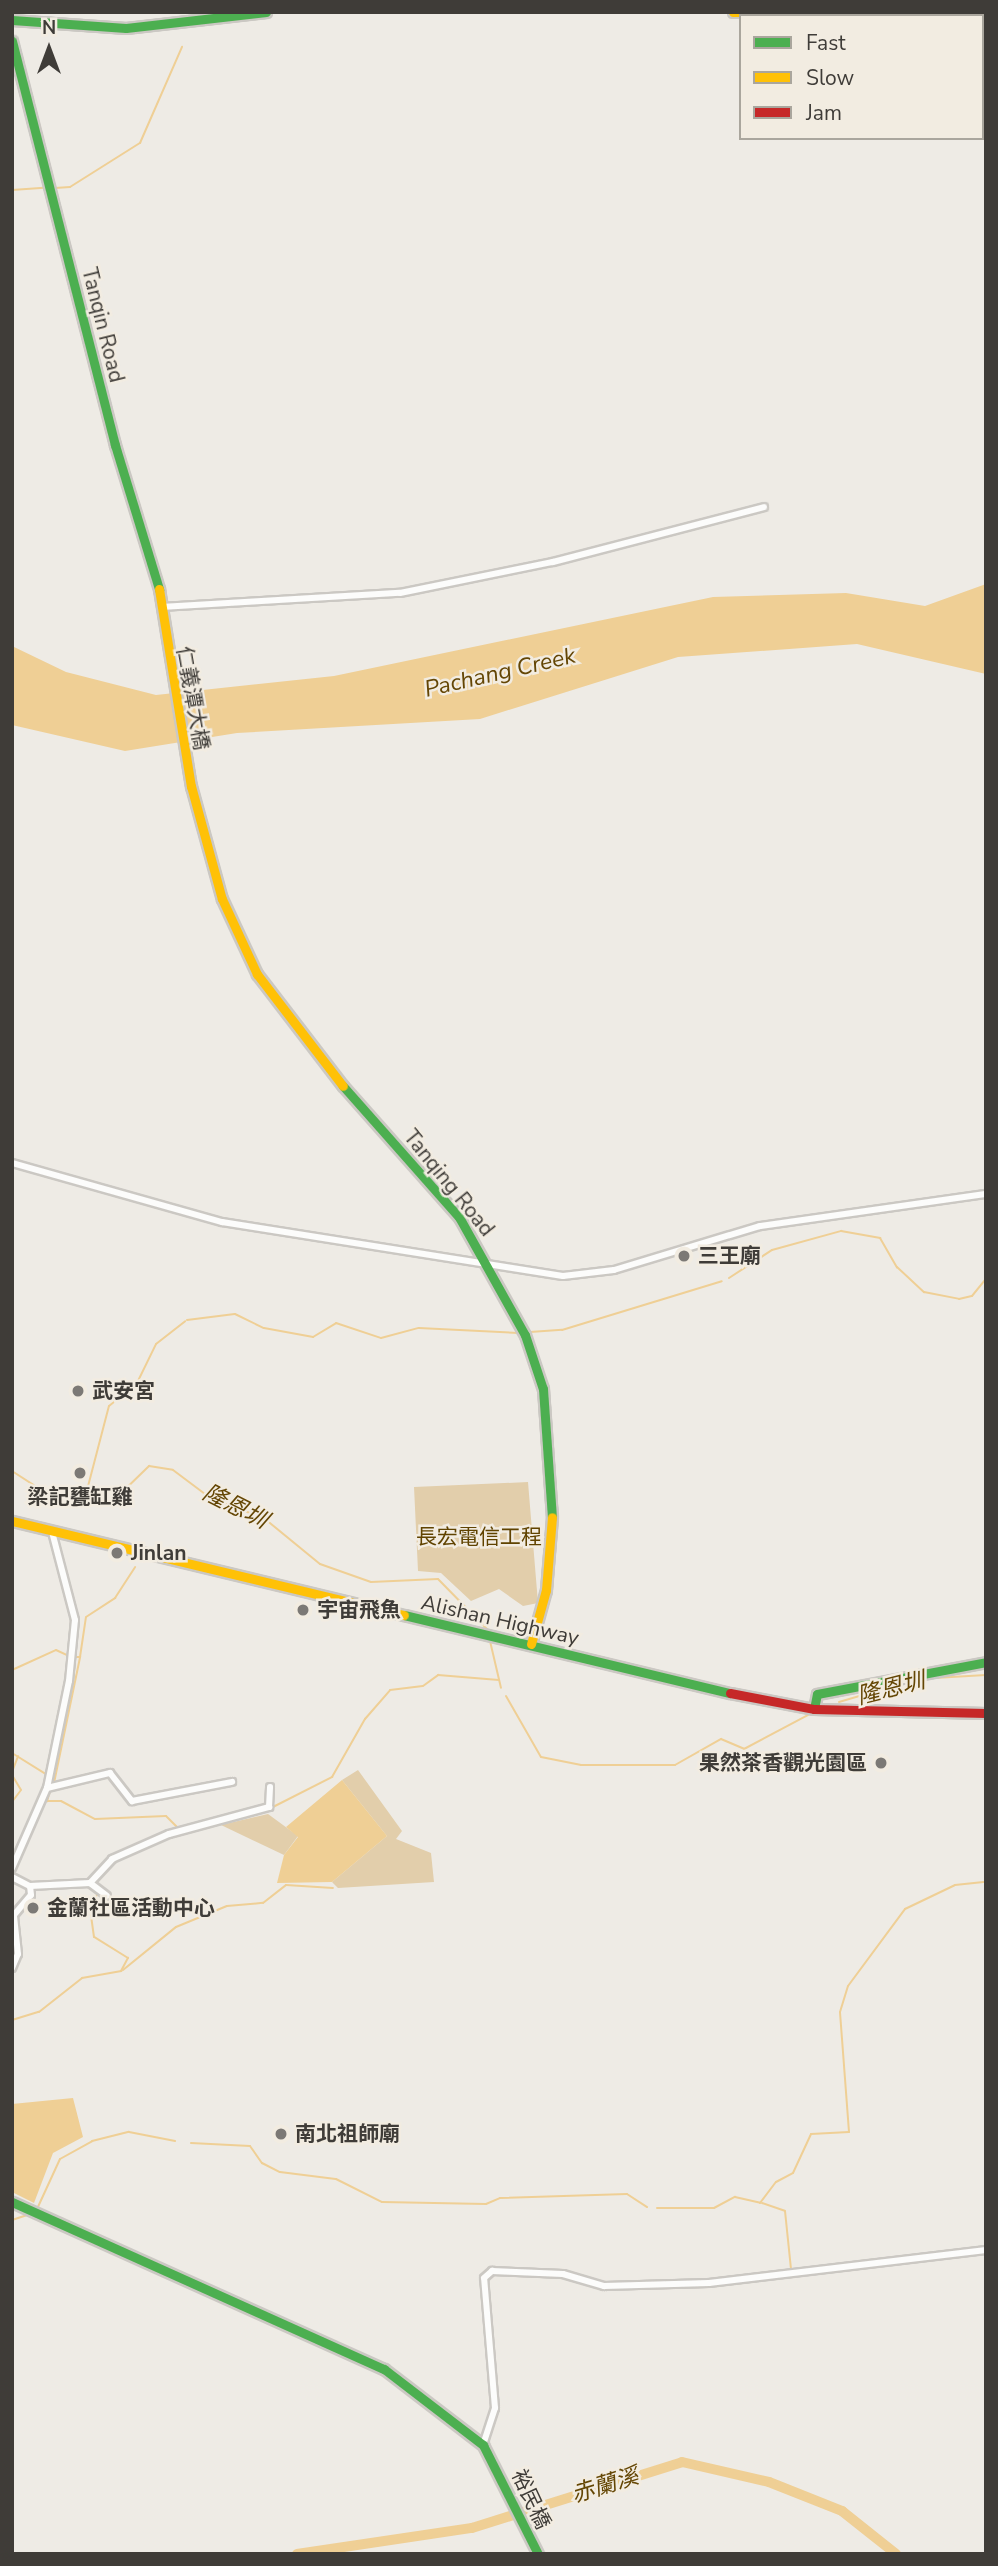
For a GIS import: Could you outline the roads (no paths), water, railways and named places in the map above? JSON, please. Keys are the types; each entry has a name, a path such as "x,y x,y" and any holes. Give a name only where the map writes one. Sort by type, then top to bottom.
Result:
{"street":[{"path":"12,20 126,28 266,12"},
{"path":"733,12 763,12"},
{"name":"Tanqin Road","path":"12,41 161,612"},
{"path":"161,612 400,593 553,562 764,507"},
{"name":"仁義潭大橋","path":"161,612 191,786"},
{"name":"Tanqing Road","path":"191,786 222,899 257,974 312,1051 459,1217 490,1265 525,1335 551,1442 551,1555 531,1644"},
{"path":"12,1163 222,1222 490,1265 586,1276 760,1226 986,1194"},
{"name":"Alishan Highway","path":"12,1521 814,1709 986,1713"},
{"path":"12,1868 47,1788 75,1620 52,1532"},
{"path":"814,1709 817,1694 918,1670 986,1662"},
{"path":"47,1788 110,1773 132,1801 232,1782"},
{"path":"90,1883 112,1859 169,1834 269,1807 270,1787"},
{"path":"12,1877 30,1886 90,1883 107,1896"},
{"path":"12,1968 19,1954 14,1915 31,1895 30,1886"},
{"path":"12,2202 367,2358 483,2445 495,2408 485,2278 492,2271 563,2274 604,2286 709,2283 986,2250"},
{"name":"裕民橋","path":"483,2445 498,2468 536,2549"}],"water":[{"name":"Pachang Creek","path":"986,584 986,674 857,644 678,657 480,719 237,733 125,751 12,725 12,646 66,672 156,695 334,676 713,597 846,593 925,606"},
{"path":"342,1780 387,1836 332,1882 277,1883 284,1855 298,1837 286,1827"},
{"path":"73,2098 83,2137 53,2153 34,2203 12,2192 12,2104"}],"waterway":[{"path":"55,188 70,187 140,143 182,47"},
{"path":"12,190 44,188"},
{"path":"729,1278 772,1250 841,1231 880,1238 897,1267 924,1292 959,1299 972,1296 986,1279"},
{"path":"530,1332 562,1330 722,1281"},
{"path":"187,1320 235,1314 264,1328 313,1337 336,1323 381,1338 419,1328 518,1333"},
{"path":"86,1494 109,1406 137,1383 156,1344 185,1321"},
{"name":"隆恩圳","path":"12,1471 43,1491 112,1502 149,1466 173,1470 209,1497 265,1519 320,1564 371,1582 438,1579 488,1630"},
{"path":"74,1657 80,1657 86,1617 115,1598 135,1567"},
{"name":"隆恩圳","path":"490,1641 501,1688"},
{"path":"12,1670 56,1650 69,1656"},
{"path":"54,1783 80,1657"},
{"path":"269,1809 332,1777 365,1719 390,1690 423,1686 438,1675 499,1680"},
{"name":"隆恩圳","path":"839,1702 917,1679 986,1675"},
{"name":"隆恩圳","path":"506,1696 541,1757 581,1765 675,1765 721,1739 744,1749 812,1713"},
{"path":"12,1753 46,1774"},
{"path":"12,1772 18,1756"},
{"path":"12,1775 21,1790 12,1802"},
{"path":"51,1788 47,1801 61,1801 95,1819 166,1816 178,1828"},
{"path":"657,2208 714,2208 735,2197 760,2203 776,2182 793,2173 811,2134 849,2132 840,2012 848,1986 905,1909 955,1885 986,1882"},
{"path":"123,1970 176,1927 227,1906 263,1903 286,1885 333,1888"},
{"path":"12,2020 39,2012 82,1978 121,1971 128,1958 94,1937 90,1910 98,1892"},
{"path":"37,2209 60,2159 92,2141 129,2132 175,2141"},
{"path":"191,2143 250,2146 262,2163 280,2172 336,2179 382,2202 486,2204 500,2198 627,2194 647,2207"},
{"path":"762,2203 785,2211 791,2269"},
{"path":"12,2220 27,2215"},
{"name":"赤蘭溪","path":"297,2554 472,2528 682,2462 769,2482 842,2511 896,2554"}],"place":[{"name":"三王廟","path":"684,1256"},
{"name":"武安宮","path":"78,1391"},
{"name":"梁記甕缸雞","path":"80,1473"},
{"name":"Jinlan","path":"117,1553"},
{"name":"宇宙飛魚","path":"303,1610"},
{"name":"果然茶香觀光園區","path":"881,1763"},
{"name":"金蘭社區活動中心","path":"33,1908"},
{"name":"南北祖師廟","path":"281,2134"}],"park label":[{"name":"長宏電信工程","path":"479,1537"}]}
